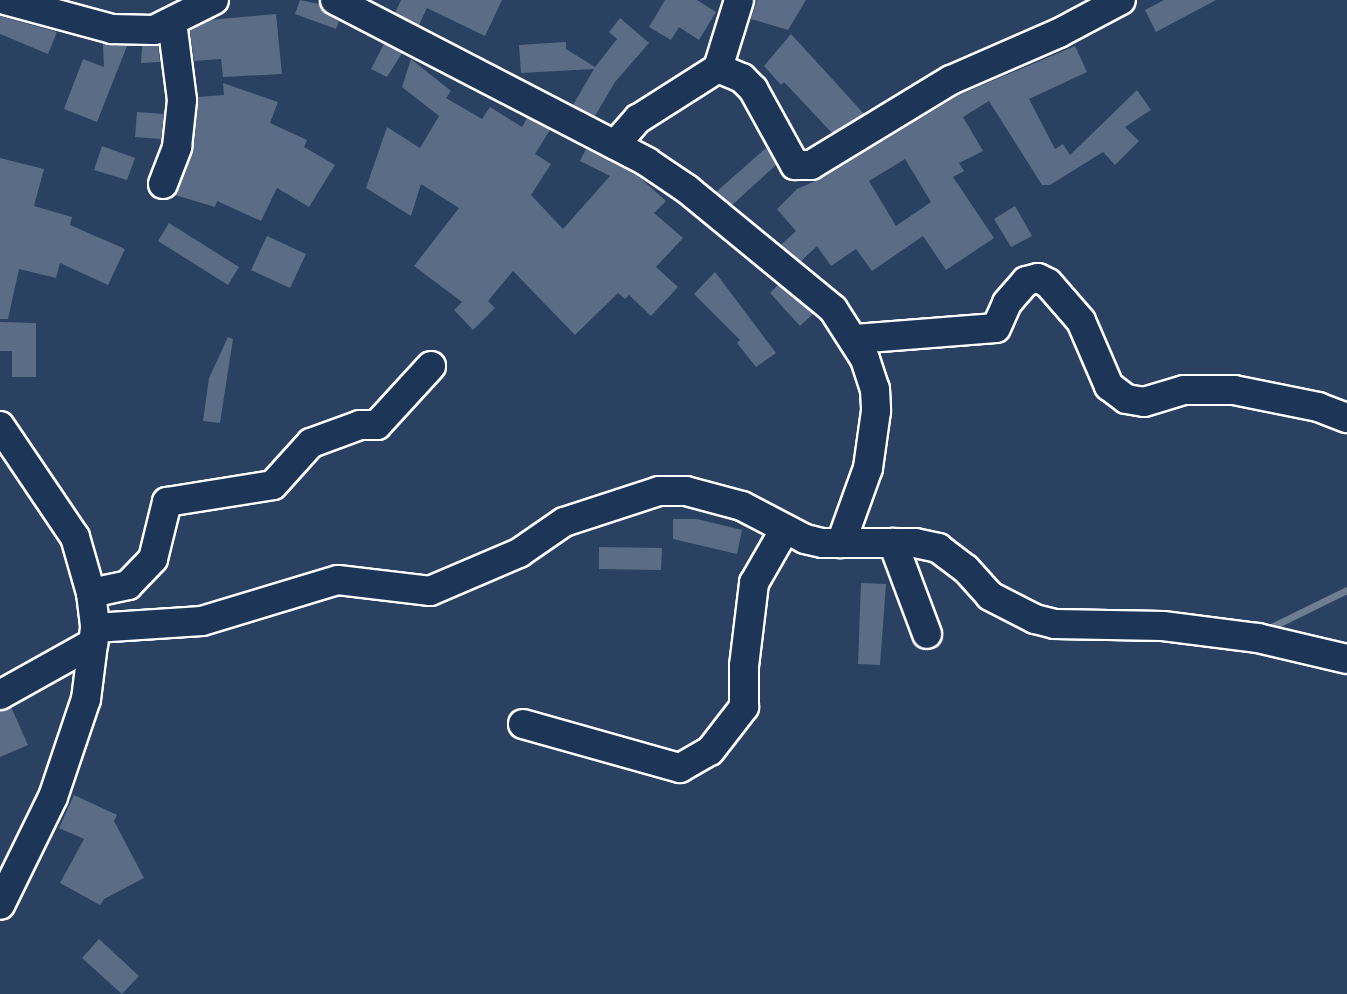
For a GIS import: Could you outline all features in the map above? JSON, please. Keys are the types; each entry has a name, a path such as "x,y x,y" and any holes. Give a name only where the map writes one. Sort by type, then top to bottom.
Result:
{"street":[{"path":"5,0 112,29 154,30 214,0"},
{"path":"335,0 615,144 687,189 745,240 804,282 833,309 855,339 875,389 875,431 868,468 841,543"},
{"path":"615,144 638,119 718,68 740,0"},
{"path":"718,68 742,78 753,89 795,165 811,165 951,80 1059,33 1121,0"},
{"path":"163,184 177,147 182,100 172,22"},
{"path":"855,339 996,328 1013,296 1026,281 1038,278 1048,283 1081,321 1109,386 1126,399 1144,402 1184,390 1234,390 1318,407 1347,418"},
{"path":"91,593 128,585 153,559 167,502 273,485 311,443 360,425 377,425 431,366"},
{"path":"0,426 75,537 91,593 94,636 86,699 53,796 0,905"},
{"path":"0,694 94,636 202,621 338,580 430,591 519,553 564,522 659,491 709,495 805,539 841,543 928,545 950,554 990,596 1035,619 1055,624 1163,626 1258,638 1347,659"},
{"path":"523,724 680,768 710,751 744,707 744,666 754,583 785,529"},
{"path":"893,543 927,634"}],"building":[{"path":"300,0 319,4 327,14 339,21 336,29 295,14"},
{"path":"401,0 502,0 485,36 427,8 419,25 395,13"},
{"path":"665,0 697,0 716,12 699,40 679,27 671,40 649,27"},
{"path":"757,0 806,0 788,30 751,19"},
{"path":"1164,0 1216,0 1156,32 1145,10"},
{"path":"276,14 282,74 223,77 221,59 194,61 190,31 210,20"},
{"path":"0,16 57,32 48,54 0,34"},
{"path":"620,18 649,43 615,82 595,116 573,105 594,69 521,73 519,45 566,42 566,49 595,67 617,39 609,32"},
{"path":"791,34 864,114 832,133 784,82 781,85 764,66"},
{"path":"103,44 127,46 97,122 64,109 83,59 104,67"},
{"path":"384,44 402,53 387,77 371,69"},
{"path":"158,45 160,62 141,63 142,46"},
{"path":"1075,46 1087,72 1029,99 1055,149 1063,144 1070,155 1137,90 1151,110 1125,127 1139,141 1115,165 1103,152 1050,185 1042,185 989,101 963,117 983,151 959,163 964,171 953,177 994,238 946,270 923,236 872,271 856,249 831,266 817,246 801,261 781,245 796,231 777,209 797,189 820,179 959,95","holes":["905,159 931,202 896,226 869,181"]},
{"path":"411,59 451,91 446,98 482,119 490,107 522,127 527,118 550,130 535,154 551,164 531,195 563,229 610,176 580,161 586,149 638,176 666,201 654,213 683,238 656,267 678,287 651,316 629,295 625,299 618,293 575,335 513,271 488,301 495,308 473,330 454,310 462,302 414,266 459,208 421,184 411,216 366,188 387,127 420,148 439,116 402,87"},
{"path":"223,83 278,102 270,123 307,140 304,147 335,165 309,207 277,188 261,221 217,201 215,207 175,195 193,149 198,97 224,95"},
{"path":"137,112 164,114 161,139 135,137"},
{"path":"102,146 135,158 127,180 94,170"},
{"path":"766,148 776,165 732,205 716,192"},
{"path":"0,158 44,169 34,206 72,217 70,225 125,249 108,285 60,263 56,278 19,269 8,319 0,319"},
{"path":"1015,206 1032,236 1011,247 994,219"},
{"path":"169,223 239,267 228,285 158,241"},
{"path":"267,236 306,254 290,288 251,270"},
{"path":"715,272 776,353 756,367 737,343 740,340 694,294"},
{"path":"778,285 813,314 800,326 770,293"},
{"path":"0,322 36,323 36,377 12,377 12,351 0,351"},
{"path":"228,337 233,339 220,423 203,421 209,378"},
{"path":"673,519 697,519 742,530 737,554 673,539"},
{"path":"599,547 662,548 661,570 599,569"},
{"path":"861,583 886,584 880,665 858,664"},
{"path":"11,707 28,745 0,757 0,711"},
{"path":"74,795 117,815 114,821 144,878 104,899 100,905 60,883 84,839 59,828"},
{"path":"99,939 139,976 122,994 82,958"}],"waterway":[{"path":"1267,629 1347,590"}]}
